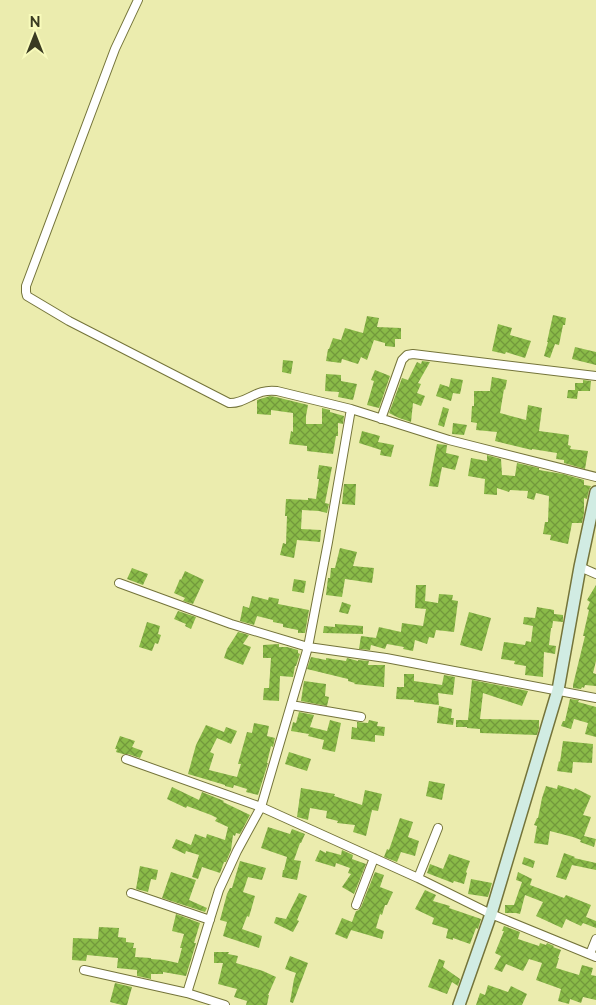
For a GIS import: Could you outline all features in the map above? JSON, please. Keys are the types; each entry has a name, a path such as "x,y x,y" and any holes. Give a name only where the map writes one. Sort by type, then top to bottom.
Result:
{"street":[{"path":"138,0 115,49 58,204 42,242 26,286 27,296 69,321 229,403 240,402 251,395 270,390 351,409 449,440 596,477"},
{"path":"380,418 402,360 407,355 413,354 596,376"},
{"path":"187,993 219,890 261,807 308,647 351,409"},
{"path":"459,1005 490,914 558,690 580,567 596,492"},
{"path":"580,567 596,574"},
{"path":"119,583 231,624 308,647 386,658 596,698"},
{"path":"291,705 361,717"},
{"path":"126,759 261,807 418,878 490,914 593,956 596,939"},
{"path":"418,878 438,828"},
{"path":"356,905 374,858"},
{"path":"131,893 210,920"},
{"path":"84,970 187,993 225,1005"}],"building":[{"path":"553,315 566,318 559,345 555,344 550,358 544,356"},
{"path":"367,316 379,318 377,327 401,328 401,339 395,339 395,347 385,346 385,343 374,340 367,360 361,357 358,364 342,359 341,363 326,361 328,349 333,338 341,340 345,328 363,333"},
{"path":"498,324 512,328 510,335 531,341 525,358 506,352 505,354 492,351"},
{"path":"575,347 596,352 596,365 572,359"},
{"path":"283,360 293,361 291,374 282,372"},
{"path":"422,361 430,362 418,383 421,384 417,393 425,396 421,406 413,403 411,422 389,413 402,378 408,380 417,362 421,364"},
{"path":"375,370 390,376 379,408 367,405 374,381 371,380"},
{"path":"326,374 341,375 341,381 357,384 353,400 338,397 339,392 325,391"},
{"path":"492,377 507,380 500,413 526,420 528,405 542,408 539,431 569,435 568,445 571,446 570,449 588,451 585,469 564,463 564,460 556,459 557,453 532,450 495,441 497,432 476,430 477,423 471,422 474,391 490,391"},
{"path":"451,378 463,380 460,394 453,393 451,401 436,396 440,384 449,387"},
{"path":"583,380 591,381 590,391 578,391 577,399 567,398 568,390 575,390 575,383 583,383"},
{"path":"270,396 308,405 306,424 322,424 322,408 344,416 343,424 338,423 338,436 336,436 333,454 307,451 307,446 289,444 291,431 293,432 293,413 271,410 271,415 257,414 257,400"},
{"path":"443,407 449,409 444,427 438,425"},
{"path":"453,423 467,425 464,435 452,434"},
{"path":"362,431 380,436 378,442 394,445 391,457 380,455 381,450 359,443"},
{"path":"437,444 447,445 446,453 459,456 455,470 442,467 438,487 429,486"},
{"path":"487,455 501,459 502,475 515,476 517,463 584,480 584,485 591,486 587,499 584,498 582,523 572,523 568,544 550,540 551,535 543,534 545,522 548,522 549,496 536,493 534,500 527,498 528,491 510,490 509,492 497,488 497,495 484,494 485,479 468,476 471,458 487,461"},
{"path":"319,465 332,467 325,503 329,504 327,513 302,510 301,529 321,530 320,542 297,540 294,558 280,555 283,543 286,544 286,499 316,499"},
{"path":"344,484 356,484 355,505 342,504"},
{"path":"340,548 357,552 353,566 374,568 372,583 345,579 342,597 326,595 328,578 330,578 331,568 335,568"},
{"path":"132,568 148,574 143,585 127,579"},
{"path":"185,571 204,580 193,604 183,601 185,598 174,593"},
{"path":"294,579 306,581 304,593 292,591"},
{"path":"416,585 426,585 425,601 438,603 439,594 453,595 452,600 458,601 454,632 436,630 434,638 429,637 427,644 415,640 413,651 403,649 404,647 387,644 385,649 371,645 370,650 359,649 361,636 376,638 379,627 401,632 402,623 423,626 426,609 415,608"},
{"path":"596,585 596,661 593,673 596,674 596,686 585,685 581,689 573,688 585,636 583,636 589,610 587,609 590,602 587,600"},
{"path":"252,596 268,600 269,597 279,599 278,604 309,610 305,633 298,633 298,630 283,627 283,624 257,616 254,625 240,621 243,606 249,608"},
{"path":"342,602 351,605 348,614 339,612"},
{"path":"537,607 554,610 554,614 563,615 563,622 553,621 549,645 556,646 555,654 544,652 543,677 525,675 526,666 514,664 515,661 501,659 504,642 525,645 526,641 531,642 533,626 523,624 524,617 535,618"},
{"path":"178,611 196,617 191,629 185,626 186,624 174,619"},
{"path":"469,612 491,618 482,651 460,645"},
{"path":"147,622 160,626 158,634 161,635 158,644 155,643 152,651 139,647"},
{"path":"335,624 363,626 363,634 323,633 324,626 335,627"},
{"path":"238,632 249,635 243,644 251,647 243,665 224,658 227,649"},
{"path":"279,644 279,647 298,650 300,654 293,677 280,676 279,701 263,700 264,688 269,688 271,658 263,658 263,645"},
{"path":"311,657 346,661 347,658 369,661 368,665 385,665 384,687 354,684 348,681 348,679 307,669"},
{"path":"404,674 414,674 414,681 442,685 444,675 455,677 453,695 438,693 439,705 396,699 397,687 404,687"},
{"path":"472,680 528,691 522,706 483,693 480,719 539,720 537,735 480,733 480,729 456,727 456,720 468,720"},
{"path":"304,681 326,684 325,696 329,697 327,706 301,701"},
{"path":"570,699 579,700 578,702 596,707 596,737 585,734 588,723 574,719 571,729 561,726 563,721 565,721"},
{"path":"439,706 452,709 451,718 454,718 453,725 437,723"},
{"path":"299,712 314,715 310,727 327,731 330,720 341,723 335,752 322,749 324,740 308,736 309,734 291,731 293,722 296,723"},
{"path":"369,720 378,722 377,726 385,727 384,736 375,735 375,742 351,739 352,727 357,728 357,722 368,723"},
{"path":"254,723 269,726 267,736 275,738 273,747 271,746 258,795 246,792 247,789 234,785 233,788 188,774 196,745 206,725 224,732 226,727 237,731 231,744 217,738 210,752 214,754 209,770 237,777 241,764 238,764 247,732 252,733"},
{"path":"120,736 135,741 132,747 143,751 140,758 116,752 117,749 115,749"},
{"path":"563,741 593,744 592,763 573,762 572,773 557,771"},
{"path":"289,752 311,759 307,771 285,764"},
{"path":"429,781 445,784 442,800 426,796"},
{"path":"558,785 574,790 575,788 591,796 583,815 591,817 584,836 596,839 594,847 580,842 581,840 573,837 550,831 548,845 534,843 537,826 534,825 538,818 546,786 557,789"},
{"path":"172,787 199,800 202,792 250,815 240,834 236,833 235,836 233,835 231,850 220,873 202,867 198,879 192,877 199,855 186,851 185,854 172,848 176,839 191,845 195,834 206,838 207,834 225,840 228,827 215,821 217,818 211,815 187,806 186,808 167,799"},
{"path":"301,788 335,794 334,796 362,805 365,790 382,794 378,811 372,810 366,836 353,832 355,825 337,823 338,821 326,818 327,811 310,808 308,820 297,817"},
{"path":"400,818 413,822 408,837 419,841 415,856 401,852 397,862 384,857 387,849 389,850"},
{"path":"268,827 290,834 292,829 305,834 294,860 301,861 297,880 282,877 287,857 261,848"},
{"path":"320,850 326,853 326,851 341,855 342,850 353,855 352,859 366,864 354,894 342,887 351,874 348,873 350,868 336,863 335,867 315,861"},
{"path":"564,853 574,858 596,863 596,870 572,865 566,880 556,877"},
{"path":"449,854 470,861 464,884 454,881 453,883 427,873 430,864 443,869"},
{"path":"524,857 535,861 533,868 522,864"},
{"path":"240,861 266,868 262,880 248,877 243,892 255,896 249,917 247,916 242,929 262,936 259,948 223,936 227,922 220,920 227,894 230,888 232,888"},
{"path":"140,866 158,870 156,880 151,879 148,892 136,889"},
{"path":"171,872 196,880 189,900 207,908 205,912 162,898"},
{"path":"375,872 384,875 380,887 393,892 387,905 385,905 382,915 380,914 376,928 384,931 382,939 351,930 347,939 335,934 342,918 352,922 356,911 361,907"},
{"path":"518,872 532,879 530,885 564,898 566,895 591,905 586,917 596,921 596,928 583,923 581,926 566,919 562,928 536,916 543,902 525,895 520,914 505,913 505,905 514,905 522,882 516,880"},
{"path":"471,879 492,883 488,897 468,894"},
{"path":"425,890 436,895 433,901 481,919 470,944 453,938 453,940 446,938 448,929 432,924 434,918 415,909"},
{"path":"299,893 307,896 297,920 299,921 293,932 274,923 276,917 286,919"},
{"path":"176,914 200,923 186,976 163,972 163,974 151,974 151,979 137,976 137,970 117,968 118,958 87,955 86,961 72,960 73,938 98,939 99,927 119,928 118,937 126,938 126,942 134,943 133,948 136,948 135,957 178,963 184,934 172,931"},
{"path":"504,926 520,932 518,939 539,946 540,943 546,945 547,943 561,950 556,968 579,975 582,965 593,968 591,975 596,976 596,1000 583,997 581,1003 570,999 569,1004 558,1001 561,989 536,980 542,963 529,959 523,971 506,964 502,972 494,969 501,956 495,953 504,931 502,931"},
{"path":"214,952 229,952 228,954 238,956 236,963 276,977 268,995 267,1005 246,1005 247,1001 234,997 237,989 218,984 223,963 214,963"},
{"path":"290,956 308,963 293,1003 290,1002 296,973 285,969"},
{"path":"439,959 445,961 443,967 460,979 458,986 452,982 447,994 428,987"},
{"path":"115,983 132,987 127,1005 110,1002"},
{"path":"488,985 508,992 511,986 527,994 522,1005 476,1005 480,993 485,995"}]}
